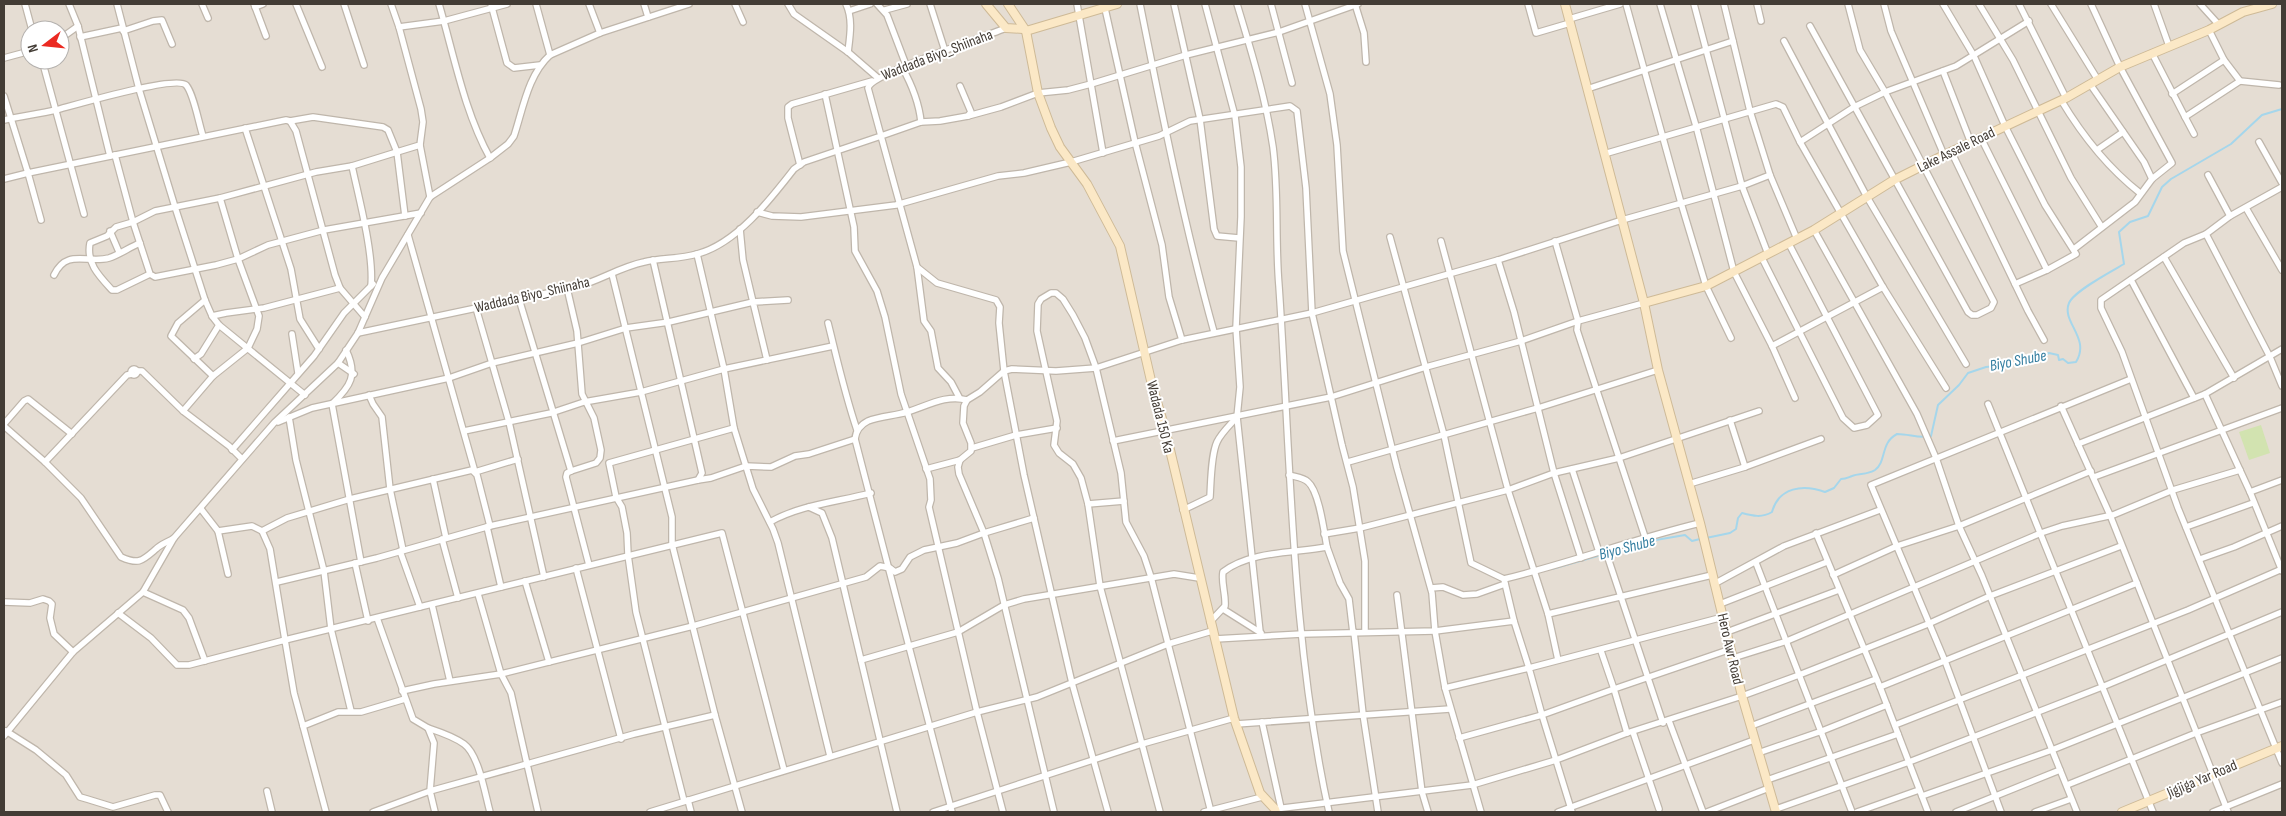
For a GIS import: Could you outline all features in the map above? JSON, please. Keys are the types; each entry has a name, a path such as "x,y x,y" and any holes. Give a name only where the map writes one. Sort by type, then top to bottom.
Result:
{"street":[{"path":"25,4 29,20"},
{"path":"69,4 78,26 96,100 150,274"},
{"path":"117,4 122,30 155,146 205,300 212,316 219,325 305,395"},
{"path":"202,4 208,18"},
{"path":"263,4 254,5 266,36"},
{"path":"296,4 322,67"},
{"path":"344,4 364,65"},
{"path":"391,4 399,27 422,115 420,145 430,197"},
{"path":"438,4 481,142 490,158"},
{"path":"399,27 444,21 492,6 507,4"},
{"path":"536,4 550,55"},
{"path":"589,4 600,33"},
{"path":"644,4 648,17"},
{"path":"168,812 160,795 155,794 113,807 80,797 66,775 36,750 5,733 73,652 144,592 174,538 274,423 338,363 358,333 382,278 430,197 490,158 508,144 514,136 524,102 540,65 550,55 600,33 688,4"},
{"path":"735,4 743,22"},
{"path":"788,4 794,14 848,52 875,79 792,104 786,110 800,165"},
{"path":"846,4 850,11 848,52"},
{"path":"850,11 870,4"},
{"path":"877,4 885,10 917,100 921,122"},
{"path":"885,10 907,4"},
{"path":"930,4 945,51"},
{"path":"986,4 1006,28 1025,30 1080,15 1104,6 1117,4"},
{"name":"Wadada 150 Ka","path":"1008,4 1025,30 1038,92 1051,128 1071,162 1087,184 1120,246 1144,353 1165,429 1199,578 1235,721 1262,797 1278,810"},
{"path":"1078,4 1090,84 1104,153"},
{"path":"1140,4 1165,133 1214,332"},
{"path":"1174,4 1200,119 1211,214 1217,236 1240,238"},
{"path":"1205,4 1235,116 1241,167 1236,328 1240,387 1238,417 1252,558 1262,634"},
{"path":"1237,4 1248,39 1265,109 1275,169 1276,256 1295,552 1302,634 1313,718 1329,812"},
{"path":"1271,4 1292,83"},
{"path":"1305,4 1330,94 1338,145 1344,252 1392,450 1430,588 1435,611 1435,631 1445,688 1481,812"},
{"path":"959,397 951,382 938,368 931,330 924,321 918,267 881,136 921,122 968,116 1001,107 1038,92 1068,90 1217,46 1279,32 1356,4 1364,33 1366,62"},
{"path":"1528,4 1536,33 1620,4"},
{"name":"Hero Awr Road","path":"1565,4 1644,303 1658,370 1700,523 1742,696 1776,810"},
{"path":"1626,4 1664,136 1680,203 1706,286 1731,338"},
{"path":"1660,4 1696,126 1734,272 1772,346 1795,398"},
{"path":"1694,4 1742,186 1764,256 1842,418 1854,428 1867,425 1878,415 1788,244"},
{"path":"1724,4 1750,112 1770,175 1797,239"},
{"path":"1757,4 1761,20"},
{"path":"1810,26 1968,312 1972,315 1977,315 1991,308 1994,302 1860,50 1848,4"},
{"path":"1884,4 1891,31 1913,82 1947,153 2044,340"},
{"path":"1943,4 1974,56 2005,126 2045,205 2076,254 2047,270 2015,284"},
{"path":"1979,4 2001,39 2071,178 2102,226"},
{"path":"2019,4 2029,21 2080,131 2123,179 2140,193"},
{"path":"2051,4 2094,82 2123,132 2144,162 2152,179"},
{"path":"2074,249 2129,207 2152,179 2172,163 2120,67 2091,4"},
{"path":"2154,4 2170,46"},
{"path":"2200,4 2219,25"},
{"name":"Lake Assale Road","path":"1644,303 1706,286 1814,230 1894,180 1947,153 2064,99 2120,67 2210,30 2243,12 2272,4"},
{"path":"492,6 507,63 514,68 540,65"},
{"path":"1104,6 1135,142 1162,245 1169,297 1182,340"},
{"path":"80,37 122,30 153,20 162,20 172,44"},
{"path":"1800,142 1854,107 1884,92 1943,71 1974,56 2029,21"},
{"path":"70,32 78,26"},
{"name":"Waddada Biyo_Shiinaha","path":"358,333 591,283 642,262 697,254 716,247 740,229 758,212 800,165 838,149 881,136 868,88 875,79 904,66 1006,28"},
{"path":"2210,30 2224,60 2240,81"},
{"path":"1587,89 1733,41"},
{"path":"1784,41 1867,197 1966,364"},
{"path":"2152,53 2194,134"},
{"path":"4,58 20,54"},
{"path":"2172,94 2224,60"},
{"path":"45,70 84,214"},
{"path":"1943,71 1971,143"},
{"path":"2185,117 2240,81 2278,85"},
{"path":"4,120 174,82 186,85 191,94 203,136"},
{"path":"960,86 969,107 970,112 968,116"},
{"path":"825,94 855,234 854,251 877,291 888,328 891,352 906,413 930,479 931,500 929,507 977,712 1003,812"},
{"path":"4,96 41,220"},
{"path":"1604,154 1724,118 1780,104 1840,214 1946,388"},
{"path":"758,212 772,216 801,217 850,209 901,204 998,176 1024,173 1104,153 1165,133 1200,119 1235,116 1265,109 1290,106 1297,110 1306,188 1312,313 1348,462 1360,528 1365,562 1365,632"},
{"path":"4,179 203,136 313,117 383,127 388,130 397,152 405,216"},
{"path":"290,121 296,131 335,275 340,288 355,303 365,317"},
{"path":"245,128 291,269 300,319 318,349"},
{"path":"2097,150 2123,132"},
{"path":"1981,138 2047,270"},
{"path":"2259,142 2282,185 2230,216 2206,234 2184,243 2101,300 2101,308 2122,352 2186,527 2261,710 2279,747 2282,763"},
{"path":"420,145 352,166 307,175 220,198 155,211 133,222 124,223 110,231 107,236 90,243 89,251 97,273 112,290 117,290 150,274 155,276 195,270 238,259 282,242 324,230 421,213"},
{"path":"352,166 364,223 371,286"},
{"path":"972,448 963,423 964,406 967,400 1004,371 1012,369 1096,368 1182,340 1214,332 1281,321 1498,260 1622,220 1742,186 1770,175"},
{"path":"2208,175 2230,216"},
{"path":"183,411 213,376 248,348 257,329 259,316 238,259 220,198"},
{"path":"2246,208 2282,270"},
{"path":"740,229 743,260 766,360"},
{"path":"1814,230 1917,414 1936,458 1959,526 1990,596 2077,812"},
{"path":"110,231 120,252"},
{"path":"2206,234 2270,357 2282,386"},
{"path":"408,235 475,472 489,527 501,587"},
{"path":"1390,236 1444,435 1470,563 1505,582 1514,621 1530,668 1542,715 1571,810"},
{"path":"1441,241 1508,490 1548,614 1558,660"},
{"path":"1555,241 1578,321 1577,330 1645,537"},
{"path":"54,275 57,268 67,260 110,258 140,242"},
{"path":"697,254 724,369 734,428 758,503 770,522 778,543 830,756"},
{"path":"2164,257 2234,378"},
{"path":"653,260 669,322 702,473 698,480"},
{"path":"1498,260 1521,341 1554,473 1581,558"},
{"path":"918,267 937,283 996,300 1000,307 999,323 1004,371 1016,435 1072,683 1108,812"},
{"path":"612,274 672,517 672,544 715,715 742,812"},
{"path":"232,450 314,356 344,312 382,278"},
{"path":"2131,280 2194,398"},
{"path":"1772,346 1883,287"},
{"path":"212,316 256,309 340,288"},
{"path":"567,288 578,343 580,380 584,402 599,434 601,450 600,458 590,466 570,471 566,477 589,565"},
{"path":"1160,812 1100,586 1088,504 1077,470 1054,444 1057,428 1056,414 1037,331 1038,304 1041,299 1051,293 1056,293 1073,315 1085,338 1096,368 1121,474 1126,522 1144,556 1151,577 1208,812 1262,797"},
{"path":"519,299 570,471"},
{"path":"205,300 178,322 171,333 172,338 213,376"},
{"path":"274,423 312,408 449,378 534,351 578,343 626,328 669,322 753,302 788,300"},
{"path":"1113,441 1331,397 1426,367 1521,341 1578,321 1644,303"},
{"path":"476,308 509,422 544,576"},
{"path":"828,323 845,394 857,430 855,439 871,493 952,810"},
{"path":"194,360 219,325"},
{"path":"292,334 298,373"},
{"path":"464,431 552,413 584,402 641,392 724,369 833,346"},
{"path":"2078,444 2205,394 2282,349"},
{"path":"332,404 346,392 354,374 346,350"},
{"path":"338,363 354,374"},
{"path":"1348,462 1538,408 1658,370"},
{"path":"45,462 127,376 142,371 183,411 242,459"},
{"path":"2001,812 1945,661 1880,510 1871,488 1872,484 2131,378"},
{"path":"1895,725 2215,598 2282,569 2250,492 2205,394"},
{"path":"370,395 372,404 382,417 390,489 401,551 420,607"},
{"path":"857,430 869,421 906,413 945,398 959,397 967,400"},
{"path":"72,434 28,399 24,401 4,425 45,462 80,498 121,556 131,561 141,561 158,547 174,538"},
{"path":"332,404 350,499 368,621"},
{"path":"1988,404 1998,433 2088,647 2102,687 2133,759 2153,812"},
{"path":"2061,406 2110,515 2121,546 2154,622 2227,810"},
{"path":"1833,575 1897,546 1959,526 2026,498 2092,474 2159,454 2282,408"},
{"path":"1324,534 1411,516 1508,490 1554,473 1619,458 1759,411"},
{"path":"289,417 296,460 324,571 331,629 351,711"},
{"path":"1183,510 1210,497 1214,466 1213,454 1218,440 1238,417"},
{"path":"1730,420 1745,467"},
{"path":"691,812 686,801 665,727 634,603 628,555 628,533 622,508 616,499 609,463 734,428"},
{"path":"1054,812 1004,605 984,532 959,474 958,467 960,460 972,448 1016,435 1057,428"},
{"path":"277,582 489,527 711,478 746,466 771,466 795,456 811,454 855,439"},
{"path":"1689,484 1745,467 1821,439"},
{"path":"262,531 287,518 350,499 466,471 475,472 518,459"},
{"path":"926,469 960,460"},
{"path":"1572,470 1599,552"},
{"path":"1733,658 1787,641 1850,615 1912,586 2041,533 2110,515 2173,490 2240,470"},
{"path":"1289,476 1303,478 1310,483 1317,502 1327,546 1340,583 1345,588 1349,599 1362,714 1374,797 1378,812"},
{"path":"433,479 458,598"},
{"path":"2250,492 2282,480"},
{"path":"770,522 785,514 809,507 871,493"},
{"path":"1088,504 1124,501"},
{"path":"2186,527 2253,502"},
{"path":"809,507 822,513 826,521 897,812"},
{"path":"201,509 218,531 228,574"},
{"path":"1714,584 1784,546 1880,510"},
{"path":"402,692 450,681 500,674 693,626 866,577 880,566 890,568 896,572 902,569 910,557 957,544 984,532 1034,518"},
{"path":"1430,588 1442,587 1463,595 1477,594 1505,582 1645,537 1700,523"},
{"path":"218,531 252,526 262,531 270,549 277,582 294,694 326,812"},
{"path":"2200,559 2282,526"},
{"path":"118,614 151,638 176,665 189,666 205,660 285,640 722,533 784,770"},
{"path":"1816,533 1880,687 1928,812"},
{"path":"1210,622 1223,609 1226,595 1222,580 1223,572 1232,565 1252,558 1327,546"},
{"path":"1262,722 1278,810 1327,802 1472,785 1556,760 1742,696 1865,650 1990,596 2121,546"},
{"path":"1608,558 1648,677 1703,812"},
{"path":"1756,562 1852,812"},
{"path":"1720,604 1828,562"},
{"path":"576,568 621,739"},
{"path":"861,660 958,632 1004,605 1151,577 1174,574 1199,578"},
{"path":"1548,614 1712,575"},
{"path":"525,581 549,662"},
{"path":"1880,687 2137,583"},
{"path":"1727,632 1777,615 1839,590"},
{"path":"144,592 183,610 189,618 205,660"},
{"path":"478,594 500,674 511,693 538,812"},
{"path":"1397,596 1422,792 1428,812"},
{"path":"4,602 30,603 43,600 49,601 52,604 50,618 54,634 73,652"},
{"path":"432,605 450,681"},
{"path":"1223,609 1262,634"},
{"path":"1776,810 1909,762 2169,661 2282,612"},
{"path":"1445,688 1601,651 1723,617"},
{"path":"377,618 413,719 465,745 472,754 490,812"},
{"path":"650,812 977,712 1026,700 1168,644 1213,635 1435,631 1514,621"},
{"path":"1459,738 1542,715 1731,649"},
{"path":"1601,651 1659,809"},
{"path":"1858,812 1986,773 2052,750 2184,699 2282,658"},
{"path":"1751,726 1810,702 1876,679"},
{"path":"303,726 338,712 361,712 405,699"},
{"path":"2066,785 2196,733 2282,702"},
{"path":"1758,753 1822,732 1887,705"},
{"path":"934,812 952,810 998,791 1142,744 1235,721 1262,722 1450,708"},
{"path":"372,812 383,811 430,791 480,776 715,715"},
{"path":"428,728 434,743 430,791 435,812"},
{"path":"1767,780 1898,734"},
{"path":"1558,812 1571,810 1754,740"},
{"name":"Jigjiga Yar Road","path":"2122,812 2279,747"},
{"path":"1956,812 2060,770"},
{"path":"2213,812 2227,810 2282,784"},
{"path":"1707,812 1769,788"},
{"path":"267,790 272,812"},
{"path":"2035,812 2071,799"}],"shaded area":[{"path":"4,4 2282,4 2282,812 4,812"}],"green space":[{"path":"2261,425 2270,453 2249,460 2239,432"}],"waterway":[{"name":"Biyo Shube","path":"1706,538 1730,533 1736,529 1738,518 1742,513 1757,516 1772,512 1780,497 1793,490 1808,488 1825,492 1834,488 1841,479 1875,470 1881,462 1888,442 1897,434 1922,437 1931,436 1938,405 1959,385 1968,373 1986,367 2032,362 2049,353 2058,355 2059,360 2063,359 2068,363 2076,362 2080,353 2080,345 2069,317 2069,303 2085,287 2124,264 2119,232 2130,222 2148,216 2162,187 2171,179 2231,144 2262,115 2282,109"},
{"name":"Biyo Shube","path":"1552,569 1650,541 1685,535 1692,541 1700,539"}]}
